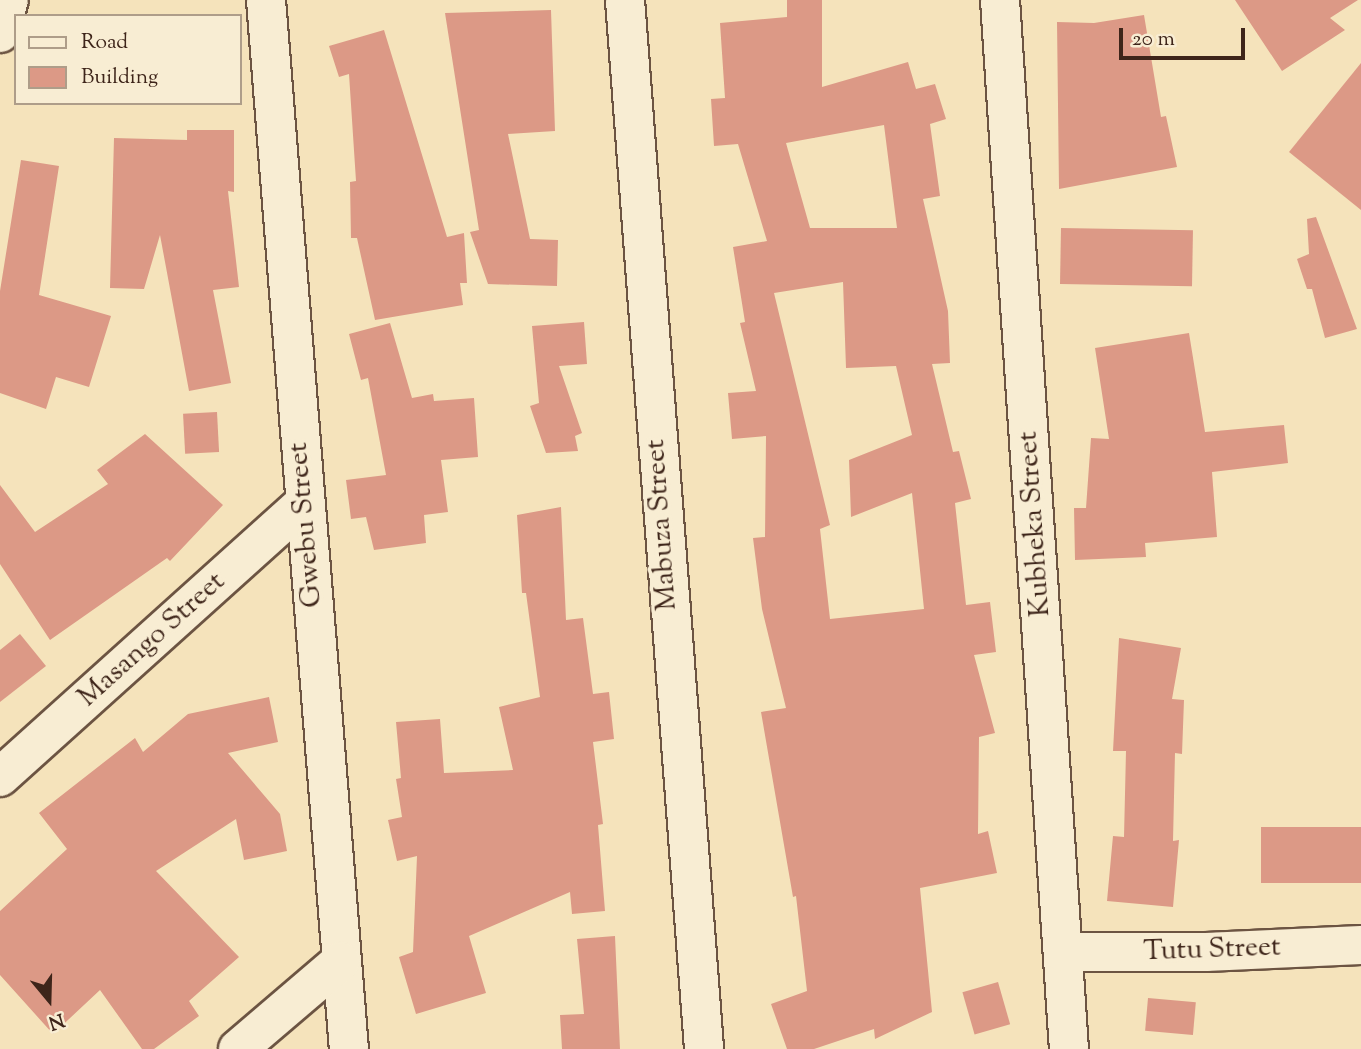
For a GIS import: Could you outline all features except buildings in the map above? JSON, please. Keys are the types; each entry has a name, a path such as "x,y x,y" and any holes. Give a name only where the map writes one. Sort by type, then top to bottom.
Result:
{"street":[{"path":"0,33 9,0"},
{"name":"Gwebu Street","path":"266,0 349,1049"},
{"name":"Mabuza Street","path":"625,0 704,1049"},
{"name":"Kubheka Street","path":"1000,0 1069,1049"},
{"name":"Masango Street","path":"0,777 304,503"},
{"name":"Tutu Street","path":"1063,952 1206,952 1361,946"},
{"path":"238,1049 341,961"}]}
